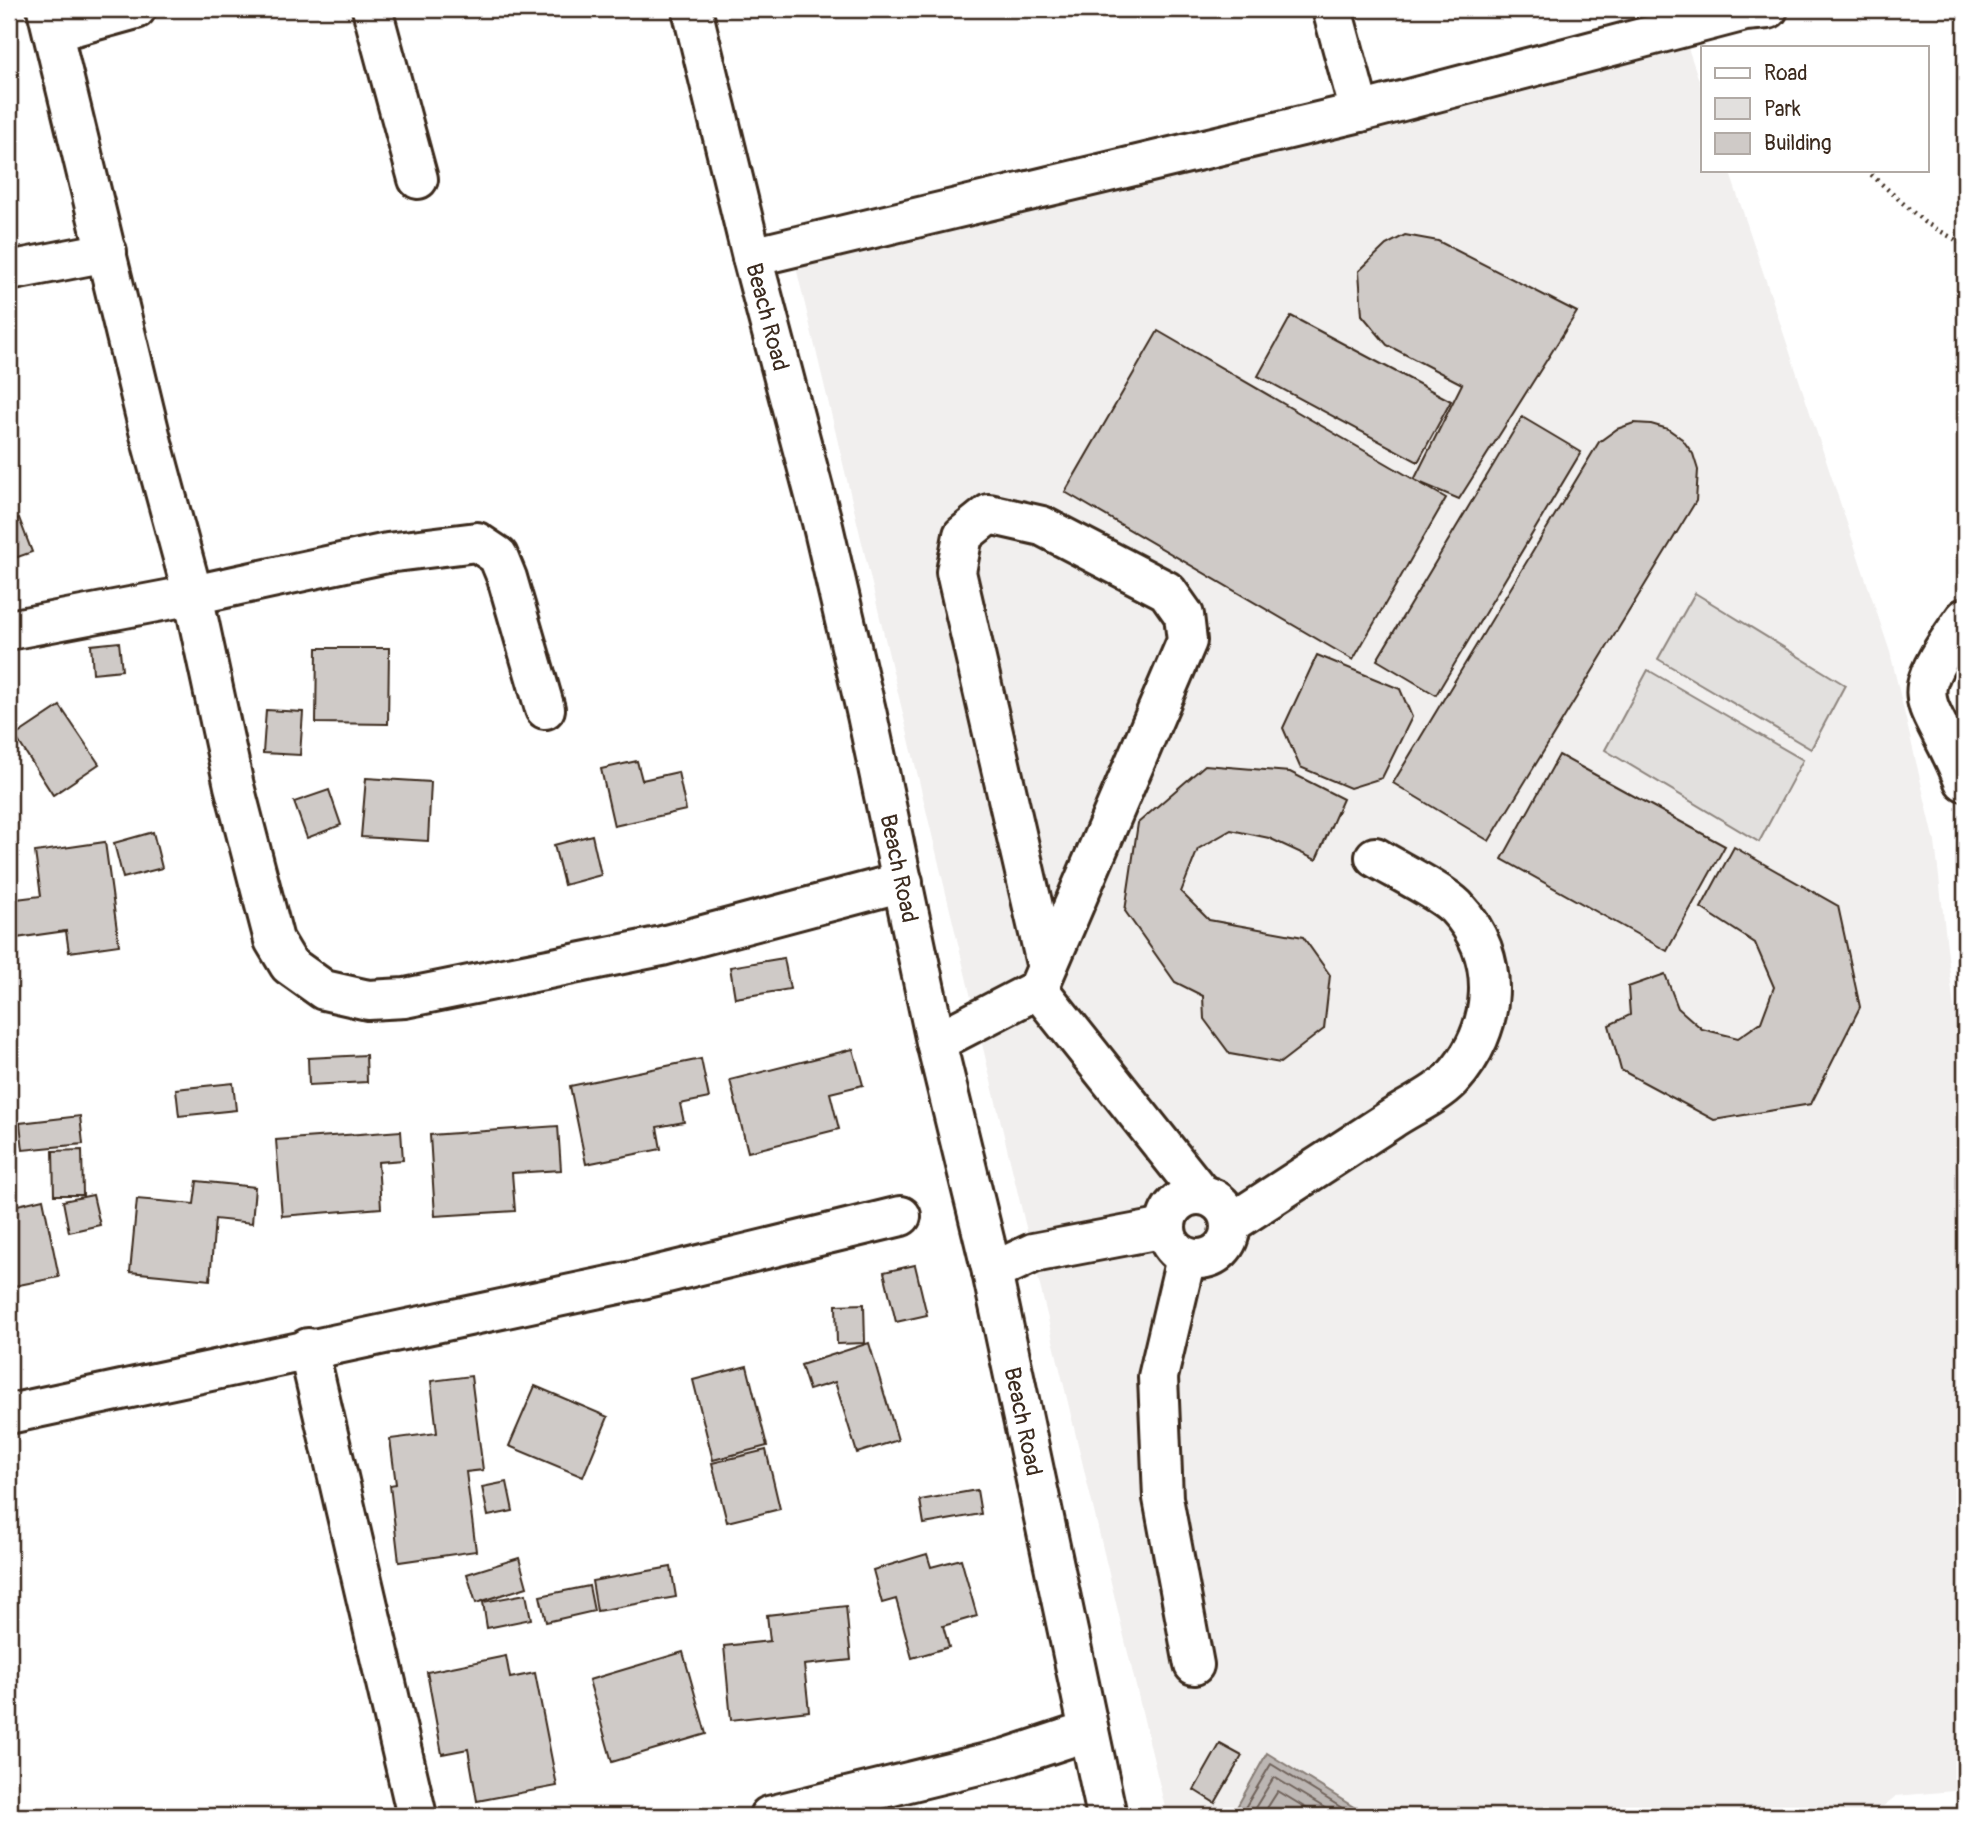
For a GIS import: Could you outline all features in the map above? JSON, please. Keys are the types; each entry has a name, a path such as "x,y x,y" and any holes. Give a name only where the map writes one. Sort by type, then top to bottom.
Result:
{"street":[{"path":"136,9 50,20 153,447 193,595 234,786 274,940 289,965 324,990 361,999 387,1001 674,943 903,882"},
{"path":"372,9 418,179"},
{"name":"Beach Road","path":"692,9 752,257 822,522 936,1042 992,1272 1107,1816"},
{"path":"1332,9 1360,112"},
{"path":"752,257 1360,112 1745,11 1768,9"},
{"path":"9,271 107,252"},
{"path":"936,1042 1042,978 1187,640 1184,615 1167,591 1042,526 989,514 963,535 956,572 1042,978 1202,1195 1221,1205 1230,1224 1225,1245 1207,1258 1175,1243 1033,1253 992,1272"},
{"path":"9,630 193,595 387,553 477,542 498,556 507,578 545,709"},
{"path":"1964,781 1924,700 1925,683 1930,670 1965,618"},
{"path":"1230,1224 1451,1080 1477,1044 1488,1019 1491,988 1486,957 1474,933 1455,906 1375,857"},
{"path":"1194,1665 1163,1498 1158,1377 1175,1243 1172,1207 1181,1199 1202,1195"},
{"path":"9,1415 308,1348 642,1279 901,1216"},
{"path":"308,1348 417,1816"},
{"path":"769,1816 1007,1758 1089,1731"}],"path":[{"path":"1869,172 1924,222 1965,245"}],"shaded area":[{"path":"1688,48 1701,86 1701,172 1730,172 1890,652 1935,842 1954,1009 1965,1027 1965,1790 1896,1796 1871,1816 1167,1816 795,263"}],"green space":[{"path":"1695,593 1845,685 1811,749 1658,659"},
{"path":"1648,670 1803,760 1759,842 1605,750"}],"water":[{"path":"1267,1753 1368,1816 1232,1816"}],"building":[{"path":"1405,235 1438,241 1577,312 1459,499 1414,480 1462,384 1387,345 1362,315 1359,271 1386,245"},
{"path":"1291,316 1451,401 1418,462 1258,376"},
{"path":"1158,331 1446,498 1353,660 1065,492"},
{"path":"1522,417 1581,452 1436,695 1377,660"},
{"path":"1634,423 1668,429 1682,439 1693,454 1698,470 1696,501 1489,841 1393,783 1599,442 1617,429"},
{"path":"19,518 32,552 9,560 9,522"},
{"path":"119,642 122,670 93,673 91,645"},
{"path":"317,648 389,648 388,724 316,723"},
{"path":"1317,655 1400,689 1412,717 1382,778 1350,788 1300,767 1283,728"},
{"path":"60,706 99,764 53,795 15,736"},
{"path":"266,710 303,712 300,755 263,753"},
{"path":"1559,755 1725,846 1667,951 1502,859"},
{"path":"637,761 642,780 678,772 686,810 614,826 601,769"},
{"path":"1205,765 1290,772 1343,799 1316,860 1269,838 1231,830 1198,849 1181,892 1209,920 1303,937 1330,975 1324,1029 1280,1063 1230,1054 1204,1019 1203,996 1175,982 1125,911 1138,823"},
{"path":"366,778 431,782 428,841 361,837"},
{"path":"329,790 341,825 307,838 294,802"},
{"path":"153,832 162,868 123,878 114,843"},
{"path":"592,835 601,875 564,885 554,845"},
{"path":"105,842 119,945 69,952 66,931 9,939 9,900 41,896 35,852"},
{"path":"1734,847 1838,906 1860,1007 1811,1104 1714,1120 1621,1070 1609,1025 1630,1015 1628,987 1665,974 1678,1008 1702,1029 1738,1038 1761,1022 1774,987 1755,943 1701,908"},
{"path":"784,958 790,989 735,998 730,967"},
{"path":"853,1049 863,1085 830,1093 839,1129 748,1152 730,1080"},
{"path":"366,1055 367,1082 309,1085 308,1058"},
{"path":"701,1059 709,1098 680,1104 684,1122 657,1127 661,1149 586,1164 570,1086"},
{"path":"233,1083 236,1110 179,1116 176,1089"},
{"path":"80,1116 83,1144 23,1150 20,1123"},
{"path":"558,1126 561,1170 512,1173 515,1211 435,1216 430,1135"},
{"path":"401,1131 403,1160 378,1162 381,1208 282,1216 276,1140"},
{"path":"82,1150 83,1195 54,1195 53,1151"},
{"path":"197,1181 255,1187 252,1223 215,1219 210,1280 130,1272 137,1199 194,1204"},
{"path":"93,1195 100,1225 69,1232 63,1201"},
{"path":"43,1199 59,1277 9,1287 9,1207"},
{"path":"915,1265 927,1315 896,1322 884,1272"},
{"path":"864,1304 865,1343 837,1344 836,1305"},
{"path":"869,1343 898,1440 857,1453 835,1382 809,1390 801,1365"},
{"path":"747,1366 767,1446 713,1460 693,1380"},
{"path":"471,1376 483,1470 466,1472 476,1551 399,1562 390,1485 396,1484 390,1439 437,1433 431,1381"},
{"path":"535,1386 608,1417 583,1477 509,1446"},
{"path":"766,1450 780,1509 727,1522 712,1463"},
{"path":"507,1482 513,1511 488,1516 482,1487"},
{"path":"977,1490 981,1514 924,1524 920,1500"},
{"path":"927,1554 931,1567 961,1559 977,1616 943,1626 949,1647 912,1658 896,1599 882,1603 873,1570"},
{"path":"519,1558 527,1587 476,1603 467,1574"},
{"path":"671,1567 676,1597 597,1611 592,1581"},
{"path":"589,1586 594,1611 546,1622 540,1596"},
{"path":"526,1594 531,1619 487,1628 483,1602"},
{"path":"846,1606 851,1660 804,1665 809,1711 731,1720 724,1646 770,1641 767,1615"},
{"path":"683,1652 706,1734 612,1762 589,1680"},
{"path":"506,1656 510,1678 535,1673 557,1786 477,1801 468,1749 442,1754 427,1672"},
{"path":"1220,1744 1242,1756 1215,1803 1194,1790"}]}
